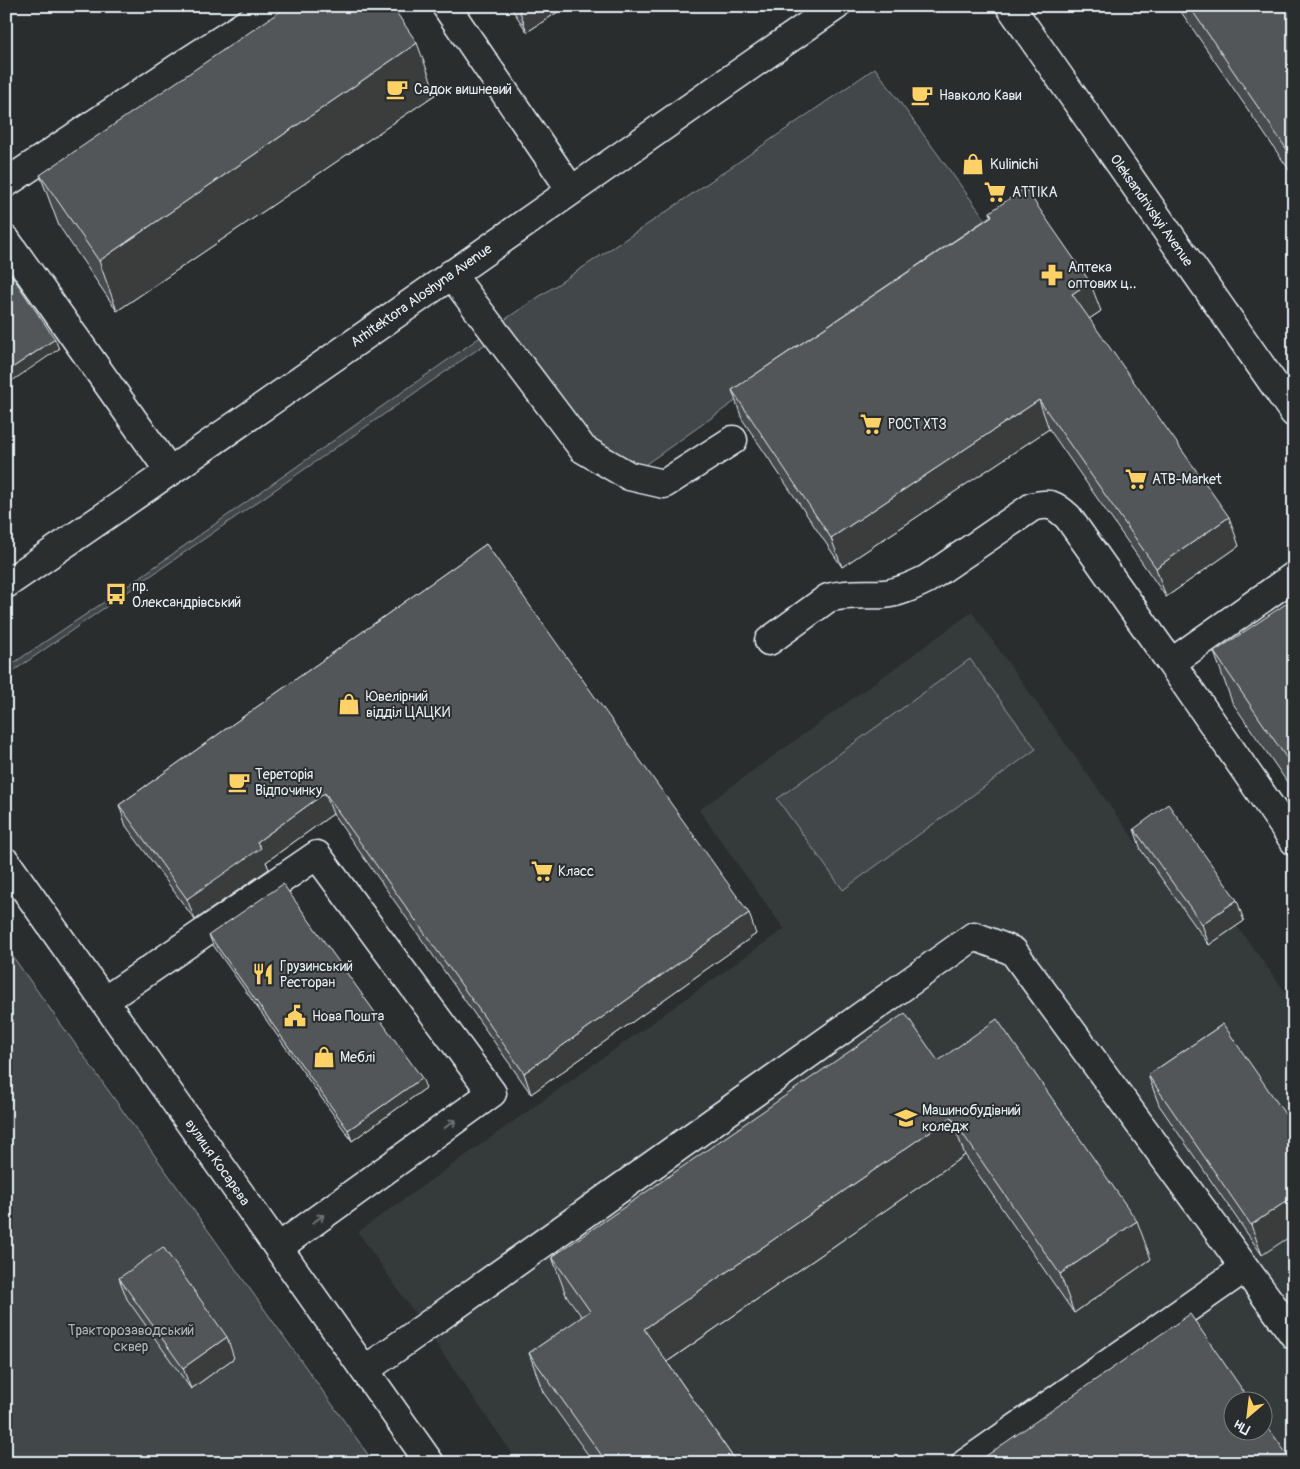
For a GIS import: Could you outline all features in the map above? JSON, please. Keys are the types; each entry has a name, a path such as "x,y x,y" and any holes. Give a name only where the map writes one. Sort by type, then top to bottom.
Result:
{"street":[{"path":"6,183 180,66 274,6"},
{"path":"446,6 571,190"},
{"name":"Arhitektora Aloshyna Avenue","path":"6,584 170,472 836,6"},
{"name":"Oleksandrivskyi Avenue","path":"1010,6 1294,413"},
{"path":"6,240 170,472"},
{"path":"451,274 583,449 629,476 664,484 733,440"},
{"path":"769,641 828,598 840,595 884,594 910,588 927,579 1032,507 1043,504 1056,506 1068,517 1294,841"},
{"path":"1171,663 1294,576"},
{"path":"104,1001 317,855 492,1093 279,1247"},
{"name":"вулиця Косарєва","path":"6,862 430,1463"},
{"path":"365,1370 974,936 1013,951 1294,1335"},
{"path":"966,1463 1244,1268"}],"shaded area":[{"name":"Машинобудівний коледж","path":"972,612 1209,945 1237,926 1294,1004 1294,1463 519,1463 358,1232 784,929 699,810"}],"green space":[{"path":"875,68 988,223 629,476 583,449 497,336 6,676 6,668 116,594 510,316 657,218"},
{"path":"970,659 1036,749 843,890 777,799"},
{"name":"Тракторозаводський сквер","path":"6,947 374,1463 6,1463"}],"building":[{"path":"288,6 392,6 417,43 99,261 40,175"},
{"path":"1189,6 1294,6 1294,160"},
{"path":"1025,188 1090,282 1072,294 1229,517 1156,568 1039,400 831,538 732,390 992,216 990,212"},
{"path":"6,267 55,339 6,372"},
{"name":"Класс","path":"486,544 749,913 524,1073 325,793 257,842 261,848 187,899 119,805"},
{"path":"1287,603 1294,613 1294,769 1214,652"},
{"path":"1168,804 1237,900 1202,924 1134,829"},
{"path":"283,884 422,1078 348,1130 209,935"},
{"path":"905,1013 938,1061 997,1019 1137,1221 1060,1274 951,1117 644,1329 737,1463 607,1463 529,1353 590,1311 552,1257"},
{"path":"1223,1024 1294,1127 1294,1196 1251,1225 1148,1075"},
{"path":"163,1247 227,1337 183,1368 119,1278"},
{"path":"1190,1314 1244,1392 1222,1392 1222,1442 1272,1442 1272,1433 1293,1463 976,1463"}],"place":[{"name":"Садок вишневий","path":"397,89"},
{"name":"Навколо Кави","path":"922,95"},
{"name":"Kulinichi","path":"973,164"},
{"name":"АТТІКА","path":"995,192"},
{"name":"Аптека оптових ц‥","path":"1052,275"},
{"name":"РОСТ ХТЗ","path":"871,424"},
{"name":"ATB-Market","path":"1136,479"},
{"name":"пр. Олександрівський","path":"116,594"},
{"name":"Ювелірний відділ ЦАЦКИ","path":"349,704"},
{"name":"Тереторія Відпочинку","path":"239,782"},
{"name":"Класс","path":"542,871"},
{"name":"Грузинський Ресторан","path":"263,974"},
{"name":"Нова Пошта","path":"295,1016"},
{"name":"Меблі","path":"324,1057"},
{"name":"Машинобудівний коледж","path":"906,1118"}]}
